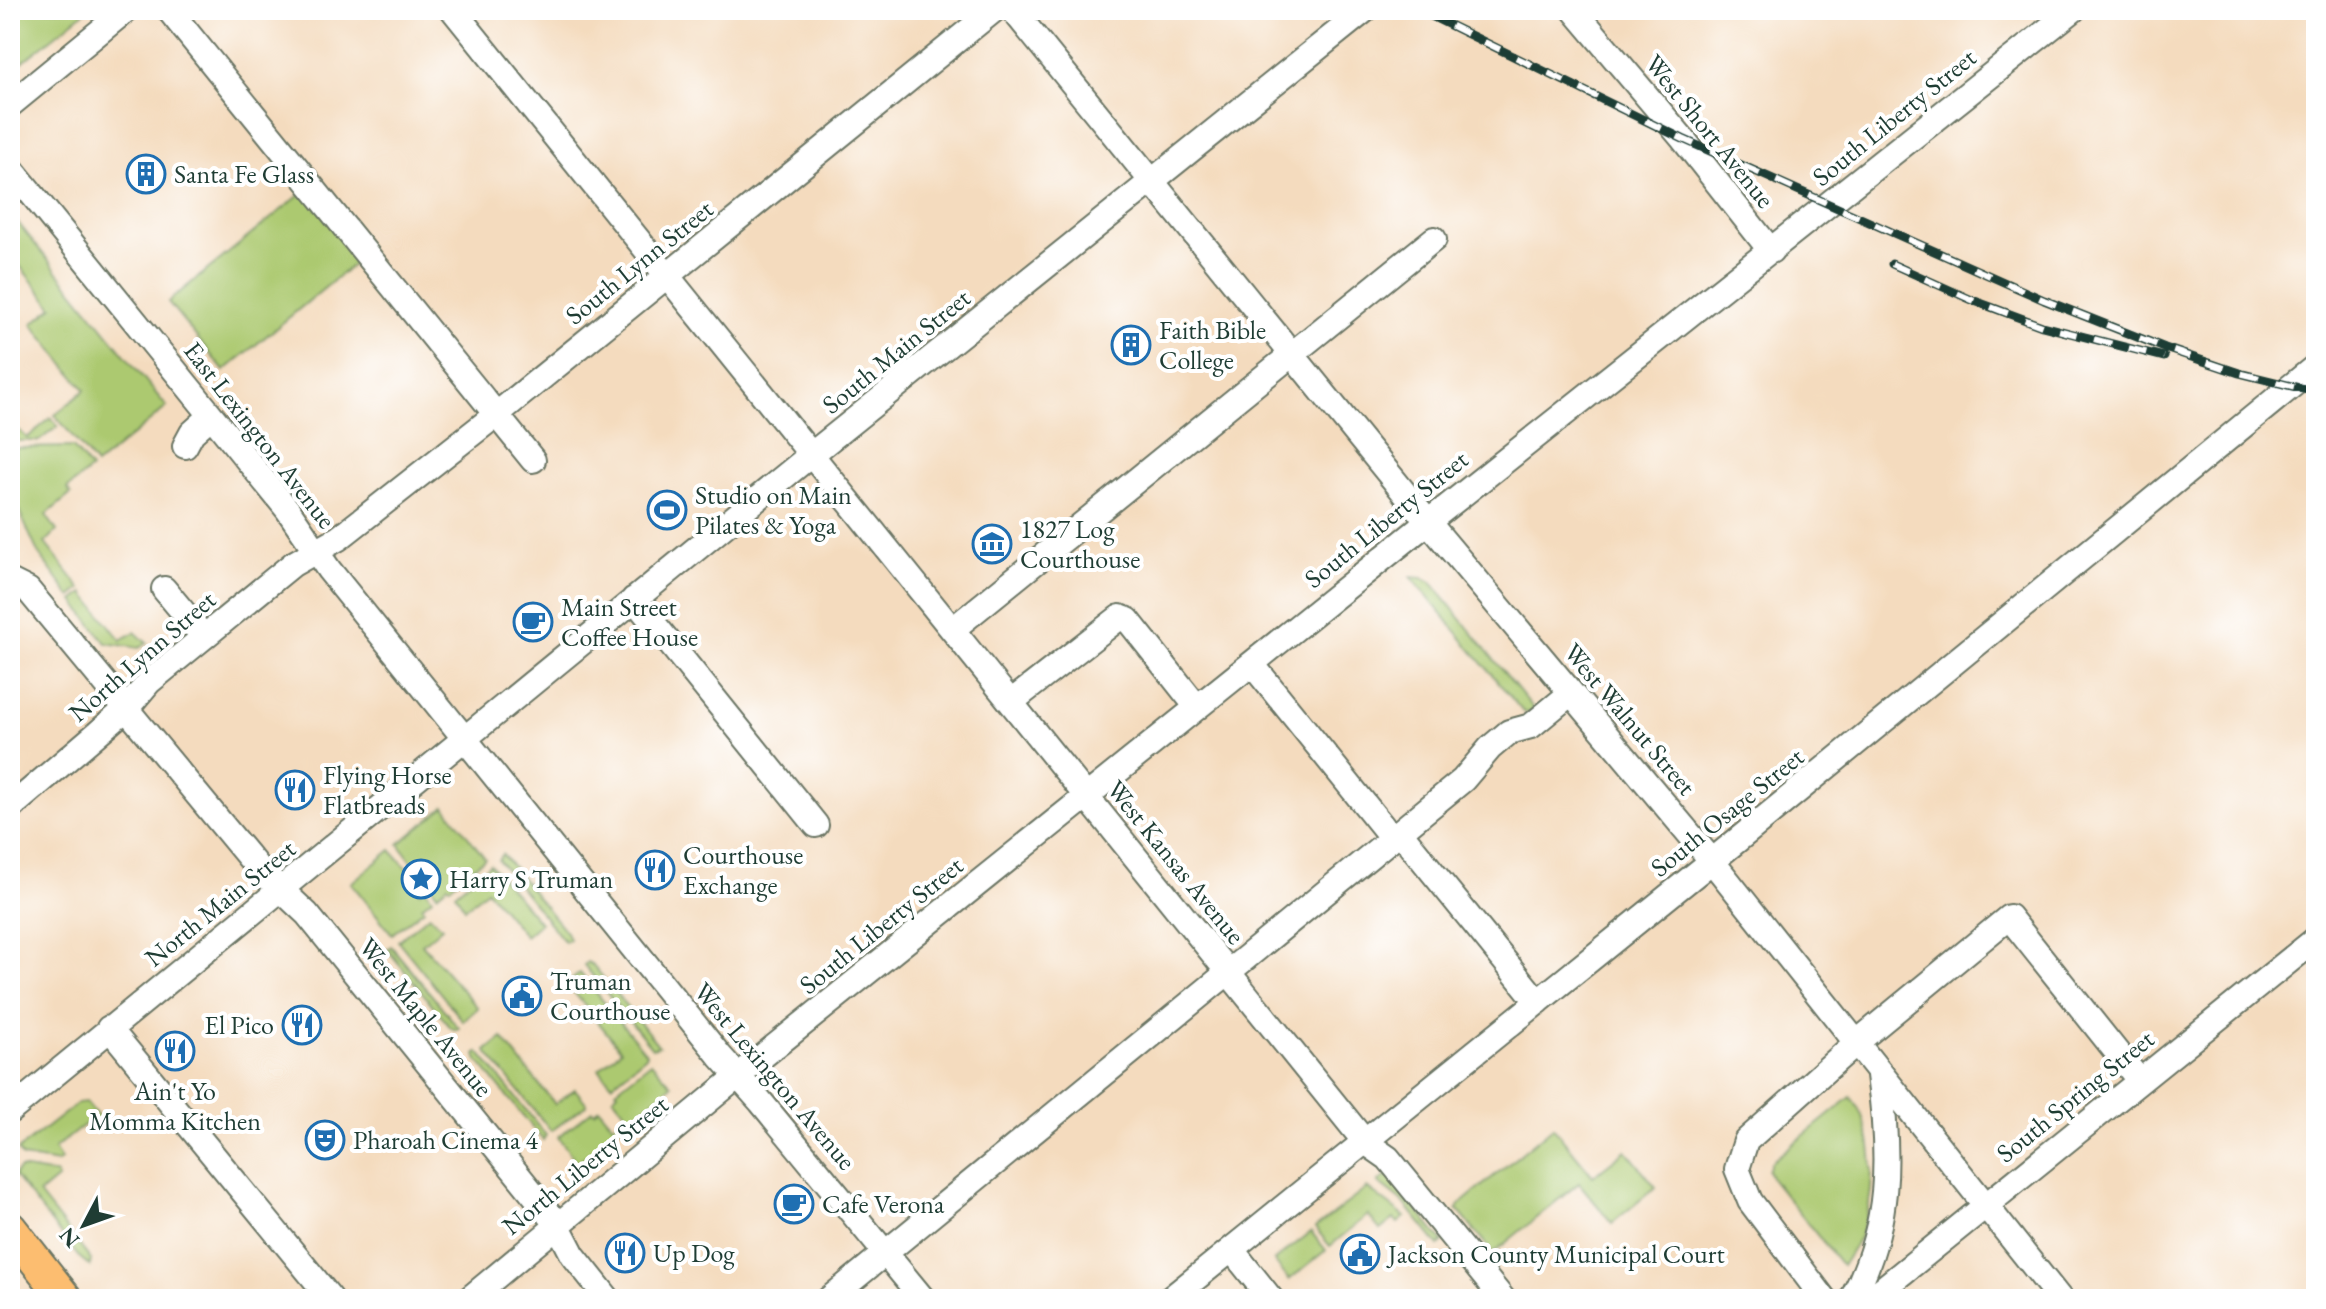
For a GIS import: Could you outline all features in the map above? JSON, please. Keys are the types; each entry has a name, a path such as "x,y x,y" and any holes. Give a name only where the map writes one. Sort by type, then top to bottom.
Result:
{"main road":[{"path":"10,1228 66,1299"}],"street":[{"path":"10,105 126,10"},
{"path":"169,10 533,460"},
{"name":"West Kansas Avenue","path":"453,10 1365,1142 1388,1158 1503,1299"},
{"name":"South Lynn Street","path":"315,552 339,538 497,414 994,10"},
{"name":"West Walnut Street","path":"1013,10 1428,522 1712,861 2060,1299"},
{"name":"West Short Avenue","path":"1574,10 1771,251"},
{"name":"South Liberty Street","path":"738,1076 2073,10"},
{"name":"South Main Street","path":"464,738 1361,13"},
{"name":"East Lexington Avenue","path":"10,167 288,510 345,606 464,738"},
{"path":"953,629 1434,239"},
{"name":"South Osage Street","path":"1170,1299 1712,861 2316,366"},
{"path":"185,446 192,433 211,416"},
{"name":"North Lynn Street","path":"10,808 127,708 149,682 293,564 315,552"},
{"path":"10,607 19,586"},
{"name":"West Maple Avenue","path":"19,586 127,708 281,892 307,914 557,1224 573,1255 608,1299"},
{"path":"164,589 204,637"},
{"path":"634,599 816,825"},
{"path":"1011,702 1120,617 1128,620 1197,707"},
{"path":"1252,664 1538,1002"},
{"path":"829,1299 1463,780 1490,748 1509,732 1531,726 1571,693"},
{"name":"North Main Street","path":"10,1111 281,892 464,738"},
{"name":"West Lexington Avenue","path":"464,738 923,1299"},
{"path":"1824,1299 1750,1201 1737,1169 1746,1141 1856,1043 2009,917 2139,1080"},
{"name":"South Spring Street","path":"1870,1299 2316,939"},
{"path":"109,1028 331,1299"},
{"path":"1852,1299 1868,1268 1884,1202 1887,1134 1879,1073"},
{"name":"North Liberty Street","path":"469,1299 738,1076"},
{"path":"1232,1250 1271,1299"}],"green space":[{"path":"10,10 87,10 10,72"},
{"path":"306,190 361,258 224,371 168,302"},
{"path":"10,213 167,407 96,465 55,415 85,390 32,324 53,307 10,254"},
{"path":"51,418 58,426 39,441 17,441 10,434 10,429 20,431 27,438"},
{"path":"73,447 91,469 67,489 71,494 46,515 57,531 45,543 81,589 71,597 38,553 19,511 10,484 10,470 16,448"},
{"path":"1411,577 1431,582 1534,709 1523,712"},
{"path":"84,593 121,640 135,632 147,643 139,648 106,643 74,601"},
{"path":"445,806 485,858 437,894 430,884 434,880 422,866 418,870 399,844"},
{"path":"391,850 412,874 408,878 420,892 425,888 432,898 422,906 424,909 392,934 351,883"},
{"path":"502,854 569,939 565,942 498,860"},
{"path":"490,864 540,923 525,936 487,890 465,908 455,893"},
{"path":"429,915 442,927 422,944 478,1008 463,1021 398,941"},
{"path":"391,946 459,1028 457,1030 451,1028 387,949"},
{"path":"587,962 593,965 659,1046 652,1048 584,965"},
{"path":"580,973 646,1053 612,1084 599,1069 621,1050 567,984"},
{"path":"502,1038 555,1104 575,1089 587,1104 551,1131 486,1051"},
{"path":"479,1052 546,1135 543,1140 478,1061 476,1055"},
{"path":"651,1062 672,1085 628,1122 623,1118 627,1114 613,1097 618,1092 616,1090"},
{"path":"1851,1097 1866,1128 1872,1167 1871,1187 1864,1224 1842,1266 1768,1170 1771,1162"},
{"path":"86,1102 108,1128 107,1131 103,1131 92,1119 54,1149 61,1160 57,1163 22,1157 18,1150 78,1103"},
{"path":"599,1108 613,1125 617,1122 620,1128 577,1163 558,1137 592,1110 594,1112"},
{"path":"1553,1127 1593,1176 1626,1150 1656,1187 1612,1223 1579,1183 1493,1253 1457,1209"},
{"path":"20,1168 55,1174 58,1178 39,1194 91,1260 90,1266 78,1256 14,1175"},
{"path":"1388,1174 1443,1242 1439,1246 1405,1204 1378,1183"},
{"path":"1367,1188 1405,1217 1398,1223 1394,1219 1380,1230 1368,1215 1330,1246 1315,1228"},
{"path":"1311,1232 1326,1250 1289,1280 1274,1261"}],"railway":[{"path":"1419,10 1683,139 2044,300 2165,348 2239,373 2316,392"},
{"path":"1892,264 1972,300 2042,326 2164,357"}],"place":[{"name":"Santa Fe Glass","path":"146,174"},
{"name":"Faith Bible College","path":"1131,345"},
{"name":"Studio on Main Pilates & Yoga","path":"667,510"},
{"name":"1827 Log Courthouse","path":"992,544"},
{"name":"Main Street Coffee House","path":"533,622"},
{"name":"Flying Horse Flatbreads","path":"295,790"},
{"name":"Courthouse Exchange","path":"655,870"},
{"name":"Harry S Truman","path":"421,879"},
{"name":"Truman Courthouse","path":"522,996"},
{"name":"El Pico","path":"302,1025"},
{"name":"Ain't Yo Momma Kitchen","path":"175,1051"},
{"name":"Pharoah Cinema 4","path":"325,1140"},
{"name":"Cafe Verona","path":"794,1204"},
{"name":"Up Dog","path":"625,1253"},
{"name":"Jackson County Municipal Court","path":"1360,1254"}]}
